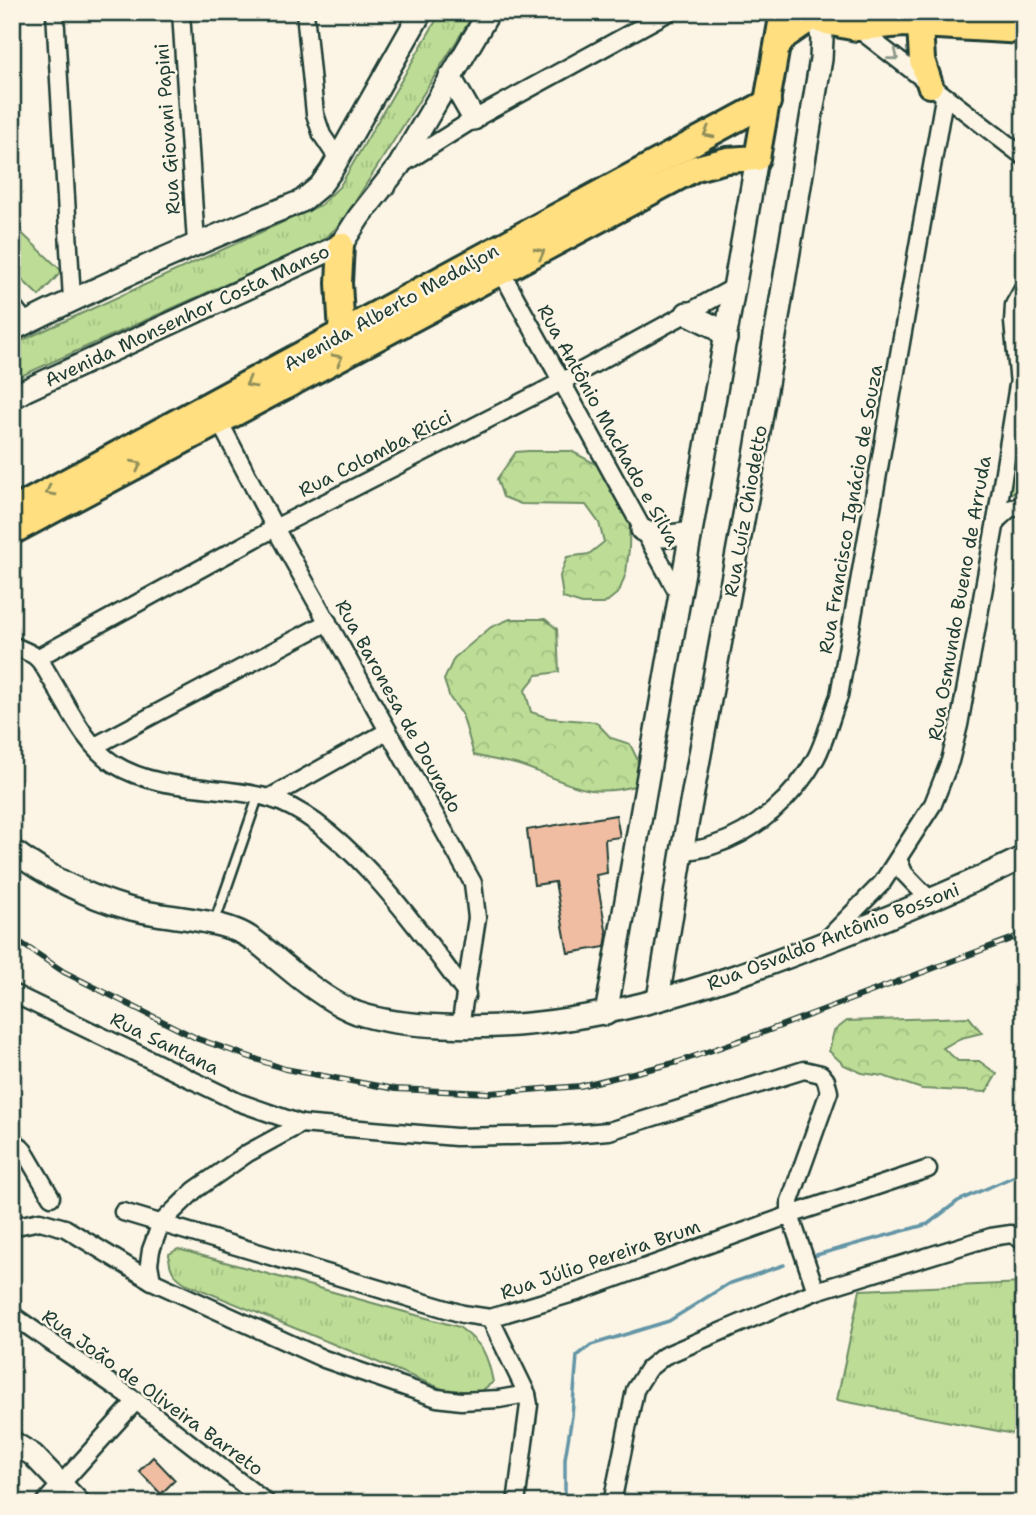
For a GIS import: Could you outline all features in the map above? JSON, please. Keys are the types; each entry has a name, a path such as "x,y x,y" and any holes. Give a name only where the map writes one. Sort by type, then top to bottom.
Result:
{"main road":[{"path":"757,159 778,46 785,36 809,17 1024,31"},
{"path":"912,24 922,60 937,91"},
{"name":"Avenida Alberto Medaljon","path":"12,511 768,102"},
{"name":"Avenida Alberto Medaljon","path":"12,532 696,169 727,160 757,159"},
{"path":"341,245 339,283 342,334"}],"street":[{"path":"55,12 72,299"},
{"name":"Rua Giovani Papini","path":"181,12 196,243"},
{"path":"305,12 315,114 322,135 338,159"},
{"path":"12,305 19,326 196,243 302,201 320,186 338,159 421,12"},
{"name":"Avenida Monsenhor Costa Manso","path":"12,398 341,245 399,166 489,12"},
{"path":"399,166 474,119 669,12"},
{"name":"Rua Luíz Chiodetto","path":"659,999 682,852 756,450 821,59 822,38 809,17"},
{"path":"863,20 937,91 1024,157"},
{"path":"450,76 474,119"},
{"name":"Rua Francisco Ignácio de Souza","path":"682,852 715,845 738,835 787,798 817,756 839,696 937,91"},
{"path":"606,1014 757,159"},
{"name":"Rua Antônio Machado e Silva","path":"502,273 680,597"},
{"path":"1024,287 1014,306 1013,322 1018,385 1024,408"},
{"name":"Rua Colomba Ricci","path":"37,658 275,528 561,382 733,288"},
{"path":"687,313 717,328 726,339"},
{"name":"Rua Osmundo Bueno de Arruda","path":"821,944 882,883 933,804 950,761 996,522 1018,385"},
{"name":"Rua Baronesa de Dourado","path":"219,421 275,528 473,883 477,918 460,1027"},
{"path":"996,522 1009,509 1024,505"},
{"path":"642,530 653,536 691,533"},
{"path":"95,746 328,622"},
{"path":"12,645 37,658 91,743 113,763 144,779 263,798 294,810 319,826 359,858 429,943 467,995"},
{"path":"263,798 388,731"},
{"name":"Rua Osvaldo Antônio Bossoni","path":"12,850 70,888 129,908 214,924 247,935 321,992 355,1012 419,1025 460,1027 499,1027 606,1014 716,984 931,901 1024,857"},
{"path":"898,859 904,873 931,901"},
{"name":"Rua Santana","path":"12,993 238,1102 301,1124 456,1137 609,1131 804,1070 815,1071 826,1080 829,1092 790,1201 790,1214"},
{"path":"152,1281 149,1264 151,1250 161,1223 195,1191 248,1153 301,1124"},
{"path":"12,1138 24,1151 51,1196"},
{"name":"Rua Júlio Pereira Brum","path":"123,1212 463,1314 490,1318 580,1291 790,1214 928,1169"},
{"path":"790,1214 816,1291"},
{"path":"12,1227 15,1224 40,1221 65,1228 152,1281 324,1359 437,1398 461,1401 527,1394"},
{"path":"612,1503 635,1390 648,1369 664,1356 816,1291 991,1237 1011,1234 1024,1241"},
{"name":"Rua João de Oliveira Barreto","path":"12,1315 136,1401 267,1503"},
{"path":"490,1318 527,1394 529,1416 516,1503"},
{"path":"57,1495 136,1401"},
{"path":"13,1442 33,1455 57,1495 79,1503"}],"lane":[{"path":"214,924 263,798"}],"green space":[{"path":"441,12 475,12 341,224 320,242 12,380 12,345 321,205 340,186"},
{"path":"13,225 62,271 39,296 12,270"},
{"path":"1017,421 1024,445 1024,492 1017,491 1007,495"},
{"path":"571,451 609,471 630,505 626,573 619,592 604,604 582,604 563,598 560,576 567,557 589,554 604,542 599,523 586,505 521,504 503,497 497,479 516,452"},
{"path":"510,619 545,619 557,629 559,672 537,675 525,690 531,712 549,718 596,722 611,738 630,744 639,763 638,785 604,791 590,790 522,766 474,755 462,714 450,698 444,680 454,658 491,627"},
{"path":"969,1017 982,1033 961,1038 943,1048 958,1061 979,1061 997,1074 986,1092 922,1089 883,1076 862,1073 844,1065 829,1051 834,1031 847,1021"},
{"path":"178,1249 459,1327 483,1350 493,1382 480,1392 445,1390 185,1283 175,1274 170,1264 169,1254"},
{"path":"1024,1283 1024,1436 837,1400 860,1290"}],"building":[{"path":"616,815 620,837 605,839 607,873 596,875 607,935 605,947 568,953 555,882 534,885 527,830"},
{"path":"153,1457 175,1480 161,1494 139,1471"}],"waterway":[{"path":"809,1257 928,1224 958,1201 1024,1172"},
{"path":"565,1503 565,1459 577,1356 591,1345 669,1321 728,1284 784,1265"}],"railway":[{"path":"12,937 64,972 198,1039 285,1069 395,1089 489,1093 580,1086 678,1062 1024,934"}]}
